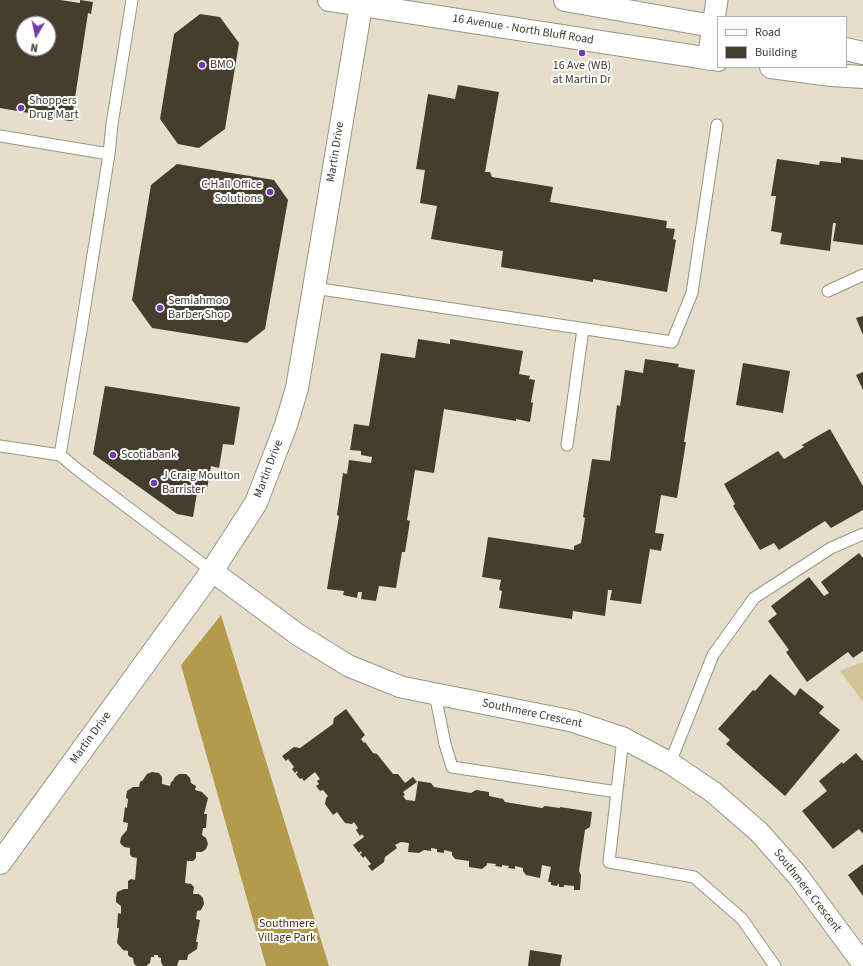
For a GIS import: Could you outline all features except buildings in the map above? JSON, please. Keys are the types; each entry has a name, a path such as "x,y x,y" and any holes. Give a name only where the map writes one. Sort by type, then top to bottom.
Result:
{"street":[{"name":"16 Avenue - North Bluff Road","path":"328,0 361,3 713,59"},
{"path":"566,0 716,26"},
{"path":"713,59 717,0"},
{"name":"Martin Drive","path":"0,863 212,571 256,503 277,451 297,388 361,3"},
{"path":"847,49 863,53"},
{"path":"778,68 863,78"},
{"name":"Southmere Crescent","path":"212,571 296,634 349,666 401,686 572,721 623,738 670,763 713,792 759,832 798,876 863,964"}],"lane":[{"path":"60,455 109,154 112,122 132,0"},
{"path":"314,288 672,342 692,293 717,125"},
{"path":"0,136 109,154"},
{"path":"828,292 863,275"},
{"path":"567,446 583,329"},
{"path":"0,446 60,455 84,475 212,571"},
{"path":"670,763 713,655 754,598 831,548 863,534"},
{"path":"435,694 445,744 452,767 617,792"},
{"path":"623,738 609,862 694,878 742,919 775,966"}],"shaded area":[{"path":"863,662 863,702 840,671"}],"green space":[{"name":"Southmere Village Park","path":"221,615 329,966 266,966 181,665"}],"place":[{"name":"16 Ave (WB) at Martin Dr","path":"582,53"},
{"name":"BMO","path":"202,65"},
{"name":"Shoppers Drug Mart","path":"21,108"},
{"name":"C Hall Office Solutions","path":"270,192"},
{"name":"Semiahmoo Barber Shop","path":"160,308"},
{"name":"Scotiabank","path":"113,455"},
{"name":"J Craig Moulton Barrister","path":"154,483"}]}
